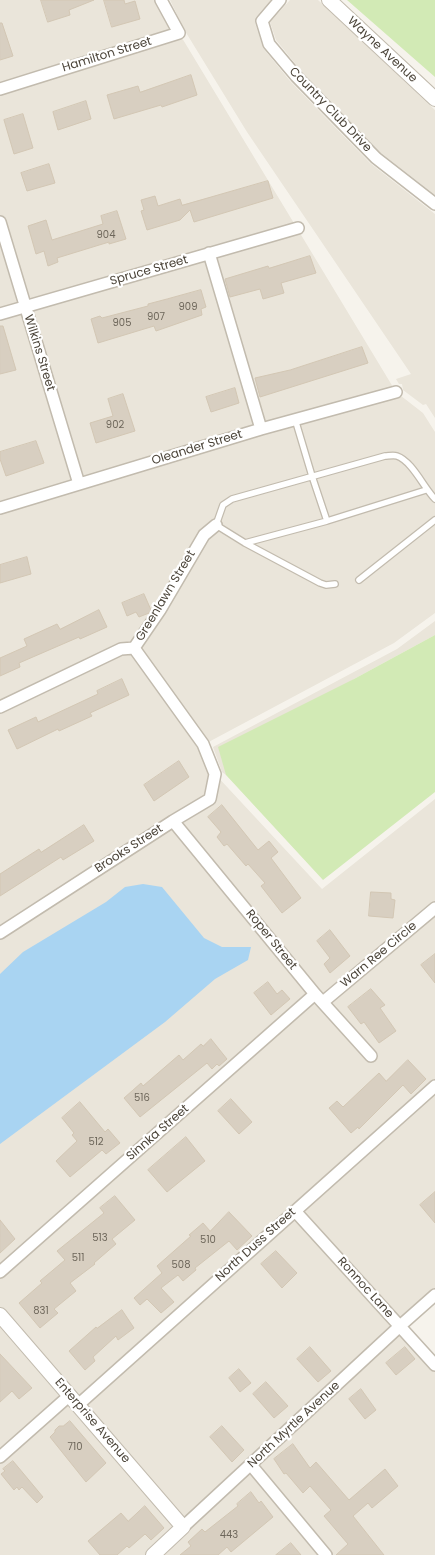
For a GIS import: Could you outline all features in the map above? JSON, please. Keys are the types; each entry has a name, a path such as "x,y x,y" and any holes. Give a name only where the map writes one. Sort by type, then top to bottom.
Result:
{"street":[{"name":"Hamilton Street","path":"0,88 179,33 161,0"},
{"name":"Country Club Drive","path":"280,0 262,21 269,44 296,76 376,158 435,204"},
{"name":"Wayne Avenue","path":"329,0 435,99"},
{"name":"Wilkins Street","path":"0,222 79,484"},
{"name":"Spruce Street","path":"0,314 298,228"},
{"path":"209,253 261,429"},
{"name":"Oleander Street","path":"0,508 295,419 396,392"},
{"name":"Greenlawn Street","path":"0,707 121,649 134,648 160,610 204,534 216,524"},
{"name":"Brooks Street","path":"0,933 210,799 215,774 203,744 134,648"},
{"name":"Roper Street","path":"173,821 319,998 371,1056"},
{"name":"Warn Ree Circle","path":"319,998 435,908"},
{"name":"Sinnka Street","path":"0,1272 319,998"},
{"name":"North Duss Street","path":"0,1457 74,1400 295,1210 435,1086"},
{"name":"Ronnoc Lane","path":"295,1210 435,1365"},
{"name":"North Myrtle Avenue","path":"153,1555 435,1295"},
{"name":"Enterprise Avenue","path":"4,1323 74,1400 183,1527"},
{"path":"251,1465 326,1555"}],"lane":[{"path":"295,419 327,521"},
{"path":"335,584 326,585 320,583 245,543 216,524 223,505 232,499 385,456 397,456 410,466 426,490 435,499"},
{"path":"245,543 327,521 426,490"},
{"path":"360,580 435,520"}],"shaded area":[{"path":"0,0 161,0 179,33 396,392 423,413 435,432 435,613 394,643 203,745 215,774 322,889 435,799 435,1295 400,1326 435,1365 435,1555 0,1555"},
{"path":"170,0 271,0 256,17 255,23 263,48 290,81 370,163 435,214 435,418 426,404 423,405 403,390 402,384 399,384 396,379 411,374 247,132 185,31"},
{"path":"290,0 318,0 435,110 435,195 381,153 302,72 276,40 270,22"},
{"path":"435,621 435,635 354,679 226,775 222,772 213,747 397,649"}],"green space":[{"path":"347,0 435,0 435,77"},
{"path":"435,635 435,792 323,880 226,775 218,747 354,679"}],"water":[{"path":"143,884 162,887 204,938 222,947 251,947 248,960 215,979 165,1022 0,1144 0,974 23,952 106,902 125,887"}],"building":[{"path":"41,0 94,0 69,10 70,15 48,22"},
{"path":"104,0 124,0 125,4 135,1 140,19 112,27"},
{"path":"0,23 2,23 13,56 0,60"},
{"path":"191,75 197,95 162,107 161,105 114,119 107,95 138,86 140,92"},
{"path":"86,101 91,119 58,130 53,112"},
{"path":"23,114 33,148 14,154 4,120"},
{"path":"49,164 55,183 27,191 21,173"},
{"path":"268,181 273,198 194,222 190,210 180,220 147,230 141,211 144,210 141,200 155,196 158,206 180,199 182,205"},
{"path":"117,211 126,239 109,244 109,242 57,258 58,262 48,266 44,251 36,254 28,226 46,220 52,240 103,224 101,216"},
{"path":"310,256 316,273 281,283 284,293 263,299 260,289 230,297 225,279"},
{"path":"201,290 206,307 201,309 202,315 156,331 154,326 98,343 91,319 148,306 148,304"},
{"path":"0,326 3,326 16,370 0,374"},
{"path":"362,347 368,363 260,397 255,378 290,370"},
{"path":"235,388 239,403 211,412 206,397"},
{"path":"123,394 135,431 96,443 90,423 113,416 108,399"},
{"path":"36,441 44,463 6,476 0,459 0,452"},
{"path":"27,557 31,574 0,583 0,565"},
{"path":"144,594 151,610 149,613 139,617 136,612 127,616 122,603"},
{"path":"99,610 107,627 19,663 20,667 0,676 0,658 27,646 24,639 57,624 60,629"},
{"path":"122,679 129,695 90,713 92,716 59,731 58,729 17,749 8,730 36,717 38,722 98,694 97,691"},
{"path":"179,761 189,777 154,801 144,785"},
{"path":"222,805 258,850 269,841 278,852 271,858 301,898 282,913 261,886 265,883 248,864 246,866 227,844 224,846 217,837 221,832 208,817"},
{"path":"84,825 94,841 63,860 61,857 0,896 0,874 39,849 41,852"},
{"path":"371,892 391,893 391,899 395,900 393,918 369,916"},
{"path":"330,930 350,956 330,973 324,964 330,958 317,941"},
{"path":"435,954 435,983 421,965"},
{"path":"268,982 277,994 282,990 290,999 271,1015 254,993"},
{"path":"371,989 385,1005 380,1008 396,1031 379,1043 364,1022 361,1024 348,1007"},
{"path":"211,1039 227,1059 212,1069 207,1063 140,1117 124,1098 141,1083 143,1086 179,1055 183,1060 201,1044 203,1046"},
{"path":"408,1060 426,1079 411,1094 403,1085 359,1129 358,1127 351,1133 329,1108 337,1101 343,1107 379,1073 386,1081"},
{"path":"231,1099 252,1122 239,1134 218,1111"},
{"path":"80,1102 105,1132 108,1129 120,1143 106,1154 102,1150 70,1177 56,1161 77,1141 72,1135 74,1133 62,1118"},
{"path":"186,1137 205,1161 167,1192 148,1170"},
{"path":"435,1192 435,1223 420,1205"},
{"path":"115,1196 135,1220 112,1239 116,1244 95,1264 70,1283 76,1291 54,1309 58,1313 40,1328 19,1303 42,1283 40,1281 65,1260 57,1251 104,1213 100,1208"},
{"path":"229,1212 252,1236 237,1250 229,1241 195,1268 196,1270 183,1281 178,1275 161,1288 174,1302 161,1313 147,1299 140,1305 134,1298 162,1273 157,1266 203,1223 210,1231"},
{"path":"0,1220 15,1239 0,1253"},
{"path":"276,1251 297,1273 282,1288 261,1264"},
{"path":"122,1310 134,1328 118,1340 116,1336 93,1357 95,1361 85,1370 69,1351 96,1327"},
{"path":"310,1347 331,1371 318,1382 297,1359"},
{"path":"405,1347 415,1359 396,1375 386,1363"},
{"path":"0,1354 32,1388 19,1399 12,1391 0,1402"},
{"path":"239,1369 251,1383 240,1392 229,1378"},
{"path":"266,1382 288,1406 274,1418 253,1394"},
{"path":"361,1389 376,1410 365,1419 349,1399"},
{"path":"70,1421 106,1463 86,1482 50,1437 59,1426 63,1426"},
{"path":"222,1426 244,1450 232,1462 210,1437"},
{"path":"293,1444 310,1468 316,1462 349,1500 385,1469 398,1486 372,1508 368,1503 353,1516 384,1555 336,1555 348,1544 324,1516 331,1510 310,1486 303,1493 286,1473 284,1474 274,1459"},
{"path":"13,1461 43,1497 37,1503 22,1487 19,1490 17,1487 14,1490 1,1474 5,1471 3,1469"},
{"path":"251,1492 259,1503 261,1501 273,1517 231,1552 227,1547 218,1555 180,1555 191,1546 188,1542 202,1529 205,1532 238,1506 237,1504"},
{"path":"145,1506 164,1528 151,1540 145,1534 129,1548 127,1546 117,1555 100,1555 88,1541 121,1513 128,1521"},
{"path":"291,1543 301,1555 276,1555"}]}
